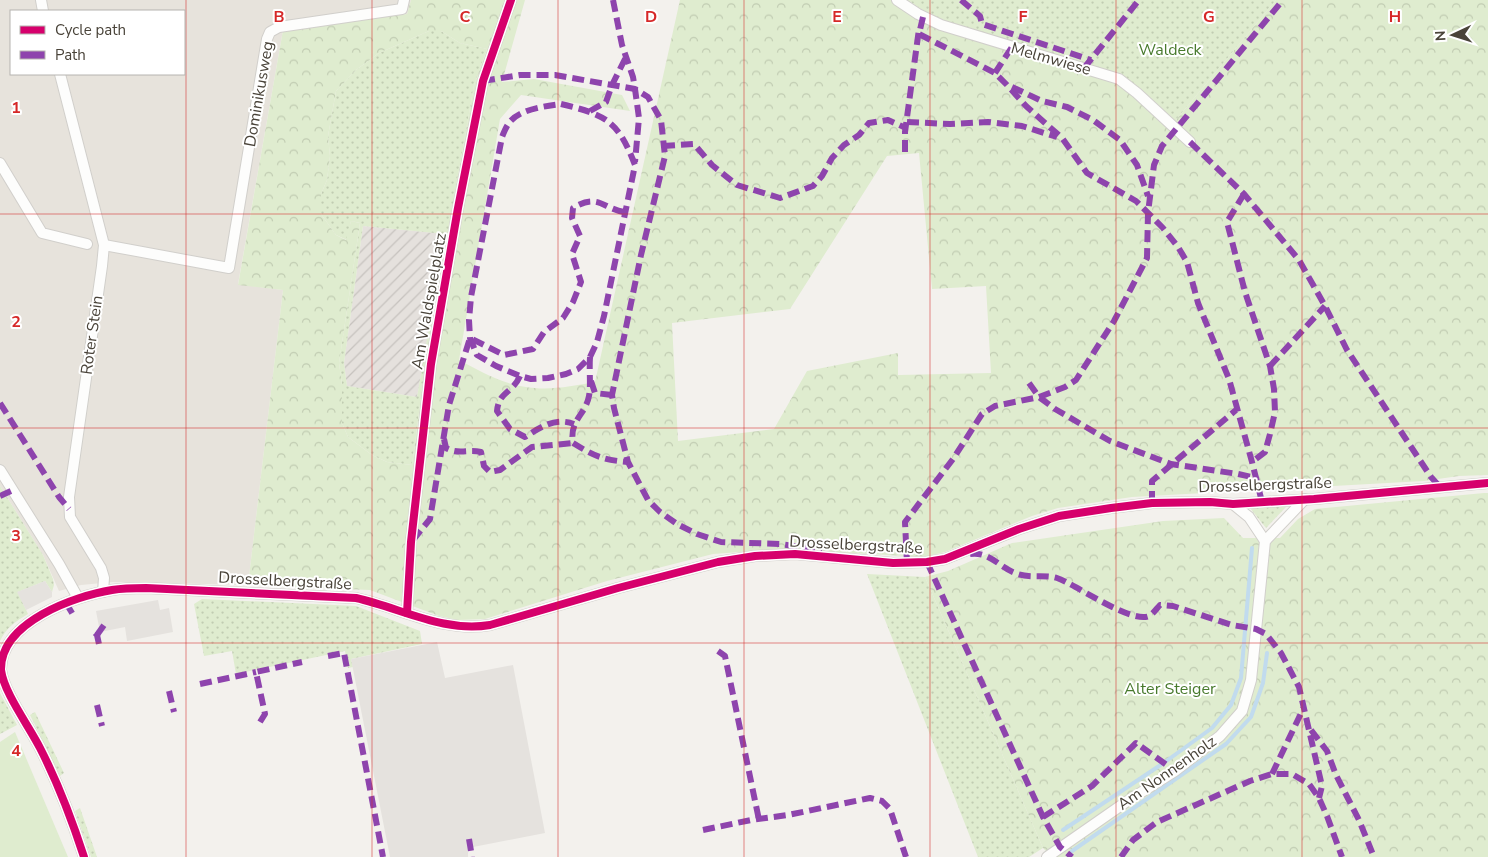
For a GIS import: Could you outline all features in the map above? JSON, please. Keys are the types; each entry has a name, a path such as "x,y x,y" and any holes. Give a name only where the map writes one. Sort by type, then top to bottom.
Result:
{"street":[{"name":"Dominikusweg","path":"104,245 229,268 265,49 270,32 278,27 402,9 404,0"},
{"name":"Am Waldspielplatz","path":"407,612 412,542 431,364 458,208 483,82 511,0"},
{"name":"Melmwiese","path":"897,0 918,14 941,25 1119,79 1190,142"},
{"name":"Roter Stein","path":"60,75 104,245 69,497 70,517 102,568 104,578 103,592"},
{"path":"0,163 42,233 87,244"},
{"path":"0,470 78,598"},
{"name":"Drosselbergstraße","path":"84,857 66,804 40,747 7,687 1,670 3,652 7,643 19,629 31,620 78,598 119,589 146,588 356,598 380,603 447,625 473,628 490,625 618,588 718,562 746,557 795,554 886,562 928,562 945,560 1019,529 1059,516 1152,504 1210,502 1233,504 1488,483"},
{"path":"1233,504 1249,517 1265,540 1305,499"},
{"name":"Am Nonnenholz","path":"1047,857 1126,802 1175,771 1220,736 1242,711 1251,680 1265,540"}],"shaded area":[{"path":"0,0 411,0 407,14 283,30 238,284 283,290 248,585 113,582 81,585 59,591 43,555 0,486"},
{"path":"363,226 446,234 417,397 347,386 344,363"},
{"path":"45,581 52,592 52,597 26,610 17,592"},
{"path":"158,600 160,610 169,608 173,632 127,641 125,627 100,632 96,611"},
{"path":"437,642 445,678 513,665 545,833 468,848 468,857 390,857 351,659"}],"green space":[{"path":"411,0 525,0 502,82 534,79 622,95 630,111 521,95 500,119 459,360 508,383 526,387 561,388 595,382 680,0 908,0 943,20 1122,74 1175,121 1276,0 1488,0 1488,475 1459,476 1424,481 1132,497 1058,508 1032,516 945,552 924,557 780,549 713,554 607,581 485,619 458,620 439,616 370,590 248,585 283,290 238,285 283,30 407,14","holes":["429,31 441,31 460,43 487,49 474,85 427,352 412,465 387,462 372,455 348,437 342,423 342,385 339,363 360,223 351,221 346,240 336,235 321,214 321,194 327,180 330,156 328,136 336,91 356,70 379,53","919,153 932,289 986,286 991,373 898,375 898,353 807,371 774,429 678,441 672,323 790,309 887,156"]},
{"name":"Waldeck","path":"908,0 1276,0 1175,121 1141,89 1121,74 943,20"},
{"path":"429,31 441,31 460,43 487,49 474,85 427,352 412,465 387,462 372,455 348,437 342,423 342,385 339,363 360,223 351,221 347,240 336,235 321,214 321,194 327,180 330,156 328,136 336,91 356,70 379,53","holes":["363,226 445,234 417,397 347,386 344,363"]},
{"path":"0,486 43,555 54,585 52,592 45,581 18,592 28,614 12,625 0,641"},
{"name":"Alter Steiger","path":"1488,493 1488,857 1052,857 1043,848 925,577 948,571 1012,543 1163,521 1224,518 1243,538 1280,538 1298,519 1315,509"},
{"path":"1287,506 1266,528 1250,508"},
{"path":"867,574 925,577 1043,848 1029,857 978,857"},
{"path":"202,599 356,606 420,631 422,644 351,659 353,667 348,668 345,651 236,674 232,651 204,656 194,604"},
{"path":"0,693 17,725 0,734"},
{"path":"35,712 64,773 60,776 30,715"},
{"path":"15,732 68,857 0,857 0,742"},
{"path":"80,808 97,857 91,857 75,811"}],"waterway":[{"path":"1063,830 1165,762 1212,728 1231,705 1241,678 1252,548"},
{"path":"1072,851 1226,744 1251,717 1263,683 1267,653"}],"marked path":[{"path":"613,0 622,45 633,77 639,118 635,162"},
{"path":"961,0 980,16 982,24 1091,60"},
{"path":"1084,68 1139,0"},
{"path":"907,563 905,522 953,459 982,414 995,406 1039,397 1065,387 1076,380 1114,321 1147,258 1148,213 1154,165 1162,146 1283,0"},
{"path":"923,17 919,34 995,73 1026,106 1062,138 1087,173 1136,201 1163,228 1178,247 1187,262 1198,303 1229,379 1262,502"},
{"path":"905,152 905,132 919,29"},
{"path":"995,73 1012,47"},
{"path":"590,111 606,102 626,57"},
{"path":"483,81 520,75 555,75 635,89 648,97 661,120 665,156 641,255 612,395 628,462 648,500 660,512 677,524 697,534 721,542 780,544 822,550"},
{"path":"1012,87 1042,101 1067,107 1093,120 1120,140 1137,165 1148,196"},
{"path":"561,104 590,112 609,122 623,138 635,165 604,316 597,342 590,357 578,369 566,374 531,379 496,366 477,355 470,338 471,297 502,137 505,130 513,118 519,114 533,109 561,104"},
{"path":"663,146 694,144 712,165 737,185 780,198 813,186 822,176 832,158 844,145 859,135 869,123 888,120 906,128"},
{"path":"907,122 950,124 988,122 1022,126 1057,137"},
{"path":"1190,142 1244,194 1299,260 1347,350 1431,477 1440,487"},
{"path":"1244,194 1227,222 1245,292 1270,366 1275,412 1265,452 1252,462"},
{"path":"413,540 430,519 449,405 470,338 504,355 533,349 544,332 563,318 573,302 581,282 572,254 580,236 572,218 573,208 581,204 594,202 624,212"},
{"path":"1270,366 1325,306"},
{"path":"590,357 589,396 584,409 575,423 572,435 573,443 599,457 628,462"},
{"path":"520,376 498,404 497,411 510,429 525,437 554,422 574,424"},
{"path":"591,381 595,393 612,395"},
{"path":"1029,383 1039,397 1055,409 1110,441 1171,464 1256,478"},
{"path":"0,403 59,497 69,509"},
{"path":"1152,503 1152,481 1236,410"},
{"path":"444,439 446,448 451,450 481,452 484,466 490,472 500,470 532,447 573,443"},
{"path":"0,496 13,490"},
{"path":"970,554 988,557 1020,575 1057,578 1117,609 1141,617 1149,616 1160,605 1173,606 1232,625 1256,629 1266,634 1281,653 1299,687 1322,786 1319,798"},
{"path":"927,562 1043,817 1060,847 1072,857"},
{"path":"66,603 75,618"},
{"path":"97,635 104,625"},
{"path":"95,633 100,649"},
{"path":"718,651 725,656 759,820"},
{"path":"328,656 344,653 383,857"},
{"path":"260,722 265,714 256,672 302,662"},
{"path":"200,684 256,672"},
{"path":"169,691 174,712"},
{"path":"97,705 102,726"},
{"path":"1272,774 1304,707"},
{"path":"1311,730 1327,751 1336,775 1359,820 1374,857"},
{"path":"1043,817 1092,786 1136,743 1175,771"},
{"path":"1121,857 1133,840 1157,822 1250,781 1272,774 1292,774 1309,784 1319,798 1342,857"},
{"path":"703,830 870,798 882,801 890,809 906,857"},
{"path":"469,839 472,857"}],"cycle path":[{"path":"407,613 411,542 431,364 458,208 483,81 511,0"},
{"path":"84,857 70,815 53,775 7,689 1,670 4,653 13,638 26,625 60,605 97,593 121,589 146,588 356,598 439,623 473,627 490,625 618,588 718,562 755,556 795,554 893,563 927,562 945,559 1019,529 1059,516 1111,508 1152,503 1210,502 1233,504 1314,499 1488,483"}]}
